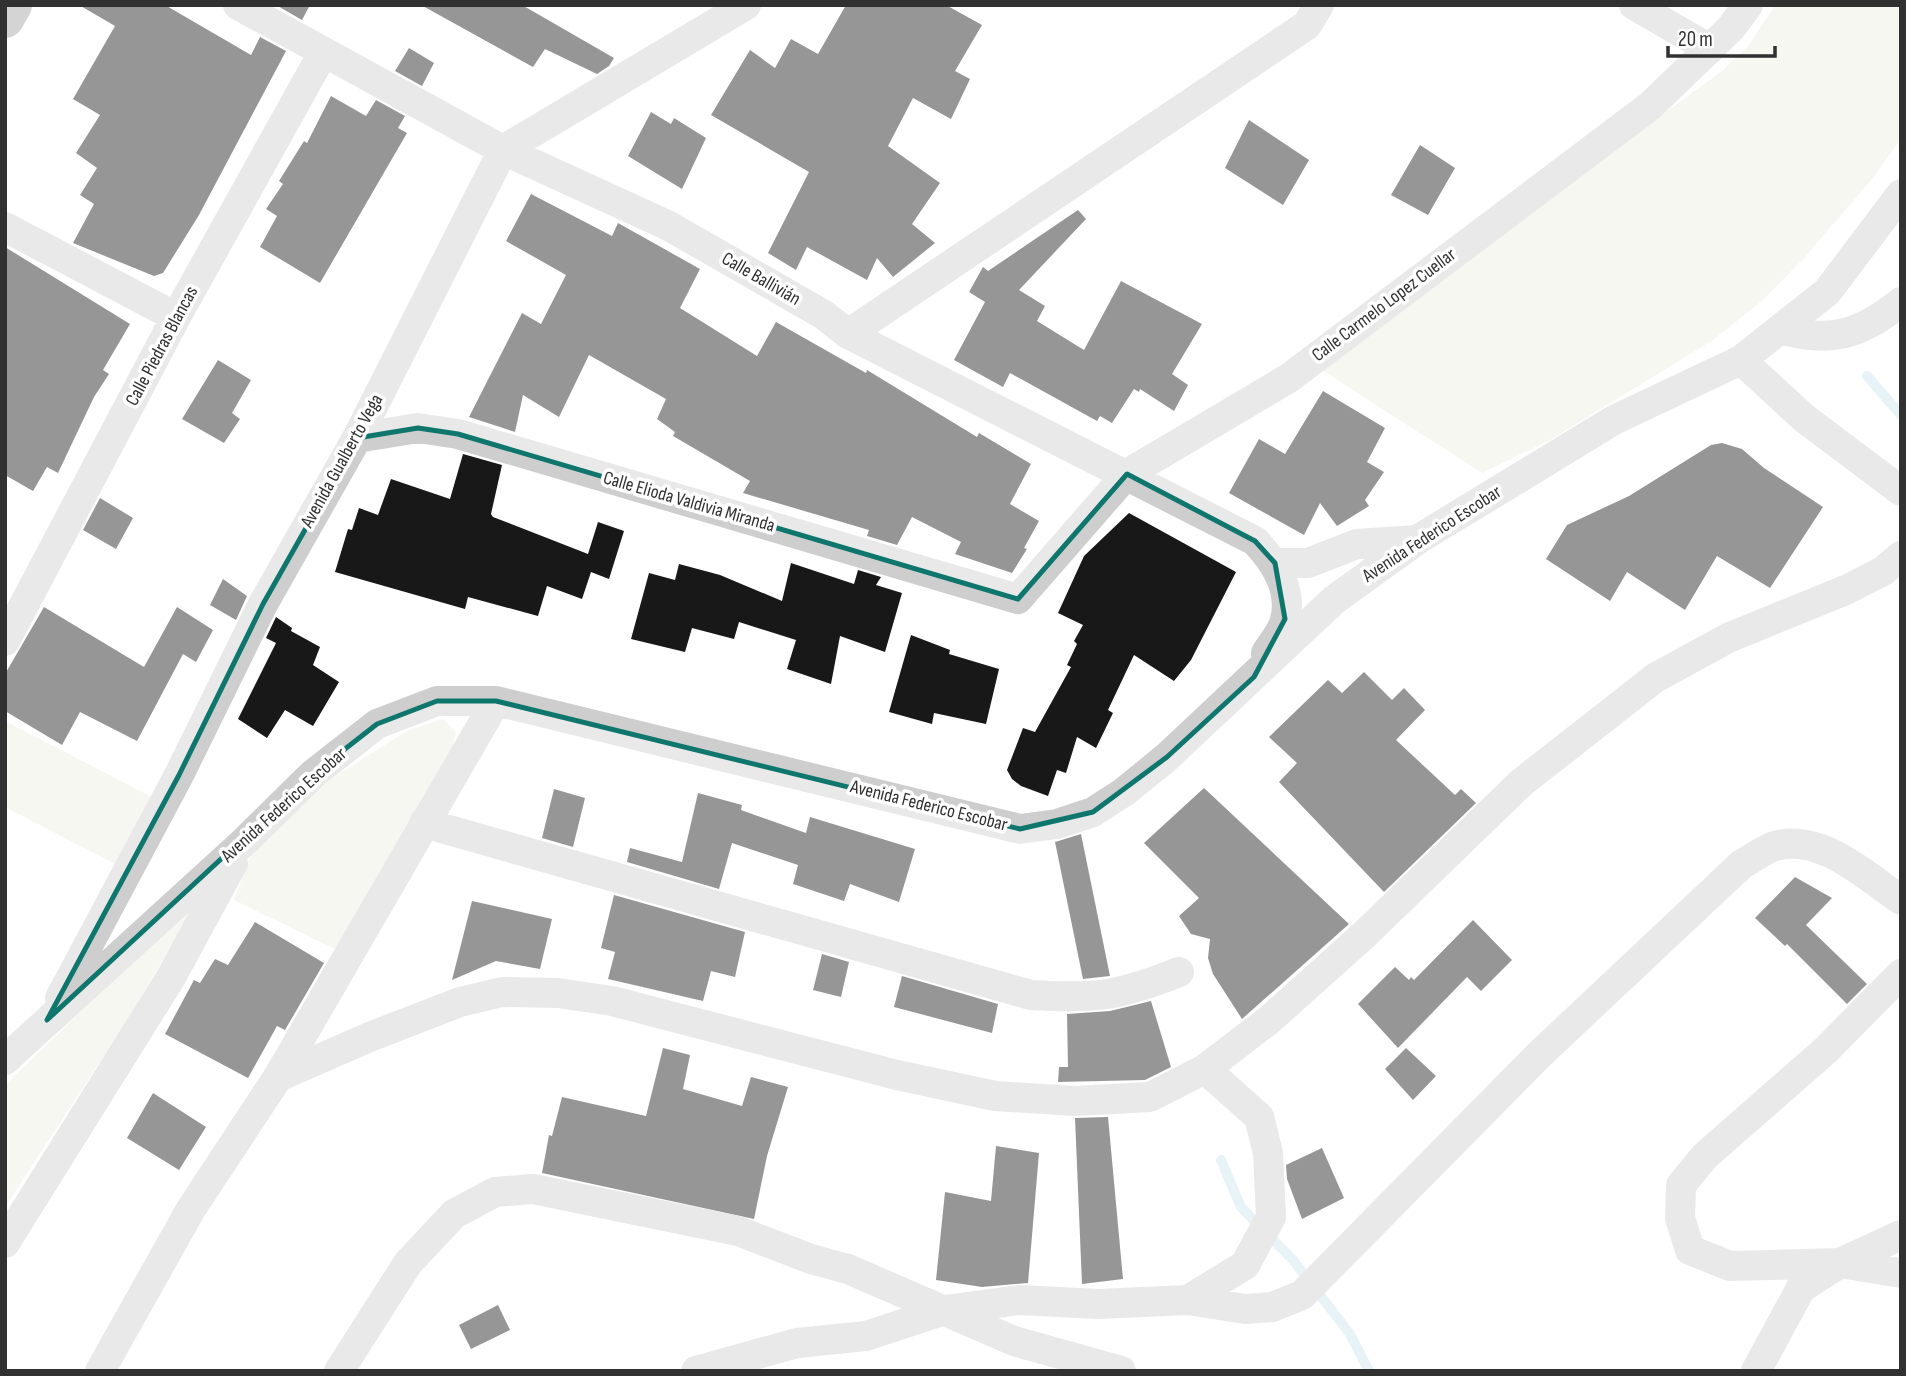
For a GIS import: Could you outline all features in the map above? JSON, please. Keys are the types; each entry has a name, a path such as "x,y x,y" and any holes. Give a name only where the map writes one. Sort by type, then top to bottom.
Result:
{"highway":[{"path":"5,19 13,5"}],"street":[{"name":"Calle Ballivián","path":"238,5 503,150 669,226 824,315 848,334 1255,541 1275,563"},
{"path":"503,150 746,5"},
{"path":"848,334 1307,25 1319,5"},
{"path":"1634,5 1710,49"},
{"name":"Calle Carmelo Lopez Cuellar","path":"1018,599 1126,474 1289,378 1650,106 1710,49 1748,5"},
{"name":"Calle Piedras Blancas","path":"5,641 176,317 323,53"},
{"name":"Avenida Gualberto Vega","path":"47,1020 179,775 263,604 357,438 503,150"},
{"name":"Avenida Federico Escobar","path":"5,1060 245,841 313,774 377,724 437,701 496,701 1020,829 1057,824 1093,812 1167,757 1334,600 1417,540 1614,420 1741,360 1827,292 1901,194"},
{"path":"5,227 176,317"},
{"path":"1781,329 1811,338 1848,334 1881,318 1901,302"},
{"path":"1741,360 1804,418 1901,491"},
{"name":"Calle Elioda Valdivia Miranda","path":"357,438 418,428 458,434 1018,599"},
{"path":"1254,677 1285,619 1284,588 1275,563 1308,563 1357,544 1417,540"},
{"path":"278,1077 460,1002 502,992 558,993 612,1001 898,1075 995,1096 1075,1101 1150,1097 1205,1069 1269,1020 1365,934 1521,783 1655,678 1728,638 1848,589 1883,571 1901,556"},
{"path":"100,1371 191,1209 278,1077 496,701"},
{"path":"424,823 1031,995 1103,996 1130,991 1179,972"},
{"path":"5,1242 170,979 245,841"},
{"path":"696,1371 797,1343 866,1336 945,1310 1019,1300 1098,1304 1188,1300 1245,1310 1272,1307 1302,1295 1541,1053 1742,864 1774,846 1801,843 1836,856 1901,901"},
{"path":"1901,974 1808,1067 1705,1156 1681,1185 1680,1218 1690,1250 1730,1266 1840,1263 1892,1269 1901,1273"},
{"path":"1188,1300 1245,1265 1271,1217 1268,1153 1259,1117 1205,1069"},
{"path":"339,1371 408,1263 454,1214 495,1192 533,1189 737,1231 874,1280 1014,1340 1121,1371"},
{"path":"1756,1371 1801,1289 1840,1263 1901,1234"},
{"path":"866,1336 879,1325 884,1315 885,1300 874,1280"}],"highlighted area":[{"path":"418,428 458,434 1018,599 1127,474 1255,541 1275,563 1285,619 1254,677 1167,757 1093,812 1020,829 496,701 437,701 377,724 313,774 47,1020 179,775 263,604 357,438"}],"green space":[{"path":"1775,5 1901,5 1901,139 1872,179 1804,258 1763,300 1713,340 1550,440 1482,473 1317,367 1722,71 1749,45"},
{"path":"443,719 456,732 451,755 337,950 234,900 251,855 326,782 407,731"},
{"path":"5,721 152,797 117,865 5,807"},
{"path":"201,895 126,1022 5,1207 5,1085"}],"building":[{"path":"79,5 165,5 251,55 260,37 286,51 199,215 163,273 154,276 73,243 94,204 80,195 97,168 76,153 100,115 73,99 115,26"},
{"path":"276,5 310,5 302,20"},
{"path":"421,5 522,5 614,58 609,66 597,74 545,49 533,67"},
{"path":"846,5 946,5 982,25 955,71 970,79 951,119 913,98 888,146 940,183 912,224 935,243 893,277 877,258 867,280 807,247 796,270 768,253 809,172 711,115 750,50 775,68 791,39 818,54"},
{"path":"409,48 434,63 422,86 395,71"},
{"path":"331,96 366,116 376,100 405,116 398,128 407,133 320,283 260,247 277,216 266,209 283,184 279,181 304,141 307,143"},
{"path":"651,112 671,124 674,118 706,138 682,189 628,156"},
{"path":"1249,120 1309,160 1283,205 1225,168"},
{"path":"1420,145 1455,168 1428,215 1391,195"},
{"path":"531,194 612,236 618,223 700,269 680,308 757,356 776,322 866,373 867,370 977,437 979,433 1031,464 1010,504 1039,521 1024,548 1027,549 1012,573 955,554 961,542 912,517 897,545 867,536 869,530 743,493 750,481 673,436 675,432 657,419 666,399 589,355 559,417 523,395 515,432 469,417 522,313 541,324 566,275 506,241"},
{"path":"1078,210 1086,219 1019,290 1045,306 1037,321 1084,350 1121,281 1202,324 1172,374 1188,385 1174,411 1140,389 1139,392 1134,389 1112,423 1100,416 1097,421 1010,373 1003,387 954,360 985,302 969,292 983,267 988,271"},
{"path":"5,247 130,324 103,370 109,374 94,397 58,473 47,467 33,491 5,475"},
{"path":"218,360 251,380 232,413 240,419 224,443 182,419"},
{"path":"1323,391 1385,428 1367,462 1384,472 1365,500 1369,506 1337,526 1320,503 1304,535 1229,493 1259,439 1285,454"},
{"path":"1722,443 1742,449 1764,468 1823,507 1770,588 1717,556 1685,610 1627,572 1610,601 1546,559 1567,525 1629,496 1711,445"},
{"path":"463,454 502,465 491,514 493,517 588,554 598,522 624,531 609,579 591,572 582,599 547,586 538,616 468,597 465,609 335,572 348,529 352,530 359,508 378,515 391,479 450,499"},
{"path":"100,498 133,518 116,549 83,530"},
{"path":"1129,513 1236,572 1191,660 1174,681 1134,655 1108,710 1113,713 1096,748 1077,737 1066,773 1057,770 1048,796 1021,786 1012,779 1007,770 1023,728 1035,732 1071,667 1067,665 1077,644 1074,641 1083,625 1058,613 1084,556"},
{"path":"791,563 854,584 858,570 881,577 876,585 902,593 885,652 840,636 831,684 787,669 796,640 739,622 734,639 692,628 685,652 631,639 649,573 675,580 679,564 720,575 782,601"},
{"path":"223,579 247,596 236,620 210,605"},
{"path":"44,607 144,667 177,607 213,630 196,662 183,654 137,741 80,712 62,745 5,711 5,674"},
{"path":"276,617 292,628 291,631 320,647 313,665 339,682 313,726 285,710 267,738 238,719 276,643 266,638"},
{"path":"911,635 950,650 949,654 999,669 986,724 934,713 932,724 889,712"},
{"path":"1364,672 1392,700 1404,688 1425,710 1396,740 1455,795 1461,789 1476,803 1384,892 1279,782 1297,763 1269,737 1328,680 1342,693"},
{"path":"1204,788 1349,924 1242,1019 1213,974 1208,958 1210,939 1191,934 1179,916 1199,898 1144,843"},
{"path":"554,789 585,798 573,847 542,838"},
{"path":"698,793 742,805 741,810 806,833 810,817 915,849 899,902 850,884 844,901 793,884 798,865 732,843 719,889 627,862 630,848 682,862"},
{"path":"1081,834 1110,976 1083,979 1055,842"},
{"path":"1795,877 1832,898 1806,925 1867,984 1847,1004 1787,944 1785,946 1755,918"},
{"path":"614,895 745,932 735,977 711,971 703,1001 608,979 615,952 601,948"},
{"path":"472,901 552,919 540,969 496,961 452,980"},
{"path":"1473,920 1512,960 1481,991 1467,977 1398,1048 1358,1004 1395,967 1409,980 1411,977 1414,980"},
{"path":"255,922 324,963 285,1030 277,1026 248,1078 165,1034 194,980 200,983 215,959 228,965"},
{"path":"822,954 849,962 841,997 813,990"},
{"path":"902,976 998,1004 992,1033 894,1007"},
{"path":"1151,1001 1171,1067 1145,1080 1058,1082 1059,1067 1068,1067 1067,1014 1110,1011"},
{"path":"663,1048 690,1055 683,1089 742,1106 751,1077 788,1087 767,1156 754,1219 542,1173 549,1135 552,1136 562,1097 646,1116"},
{"path":"1406,1048 1436,1076 1413,1100 1385,1069"},
{"path":"153,1093 206,1127 179,1170 127,1138"},
{"path":"1108,1117 1123,1279 1082,1284 1075,1118"},
{"path":"996,1146 1039,1153 1028,1283 982,1287 936,1280 945,1192 991,1201"},
{"path":"1322,1148 1344,1198 1302,1219 1287,1179 1286,1165"},
{"path":"498,1305 510,1330 471,1349 459,1325"}],"waterway":[{"path":"1867,376 1901,415"},
{"path":"1221,1160 1241,1207 1293,1260 1350,1334 1369,1371"}]}
